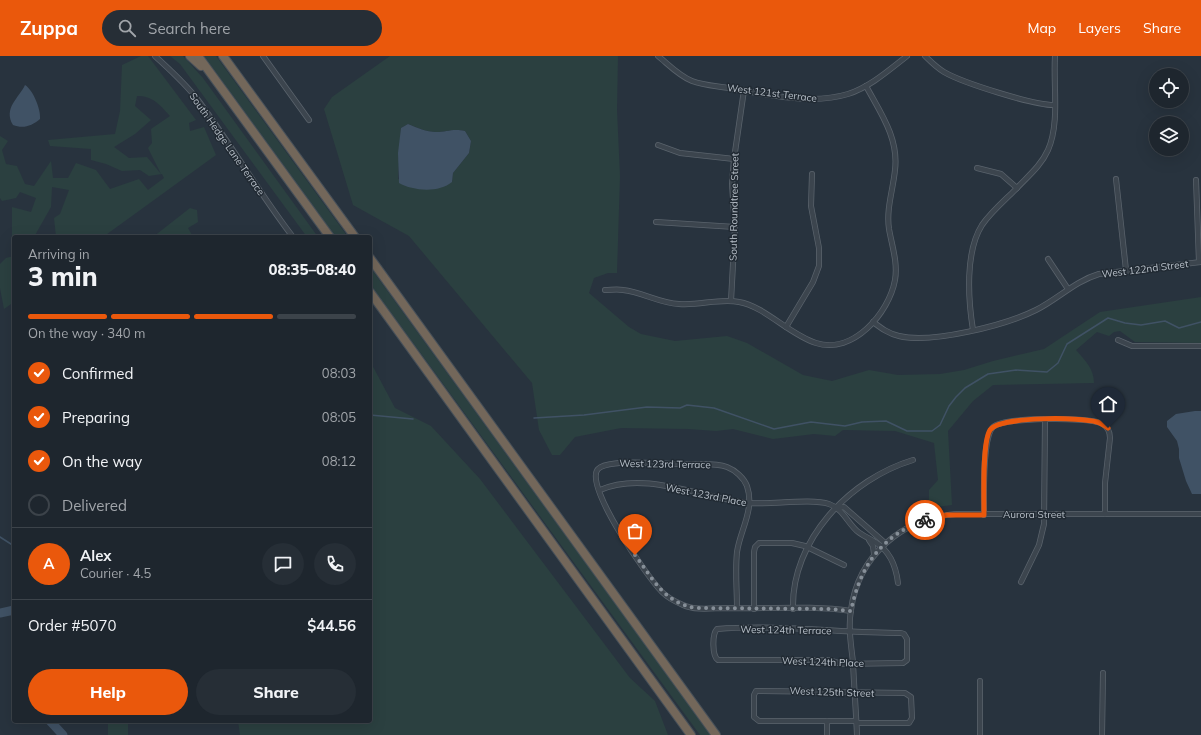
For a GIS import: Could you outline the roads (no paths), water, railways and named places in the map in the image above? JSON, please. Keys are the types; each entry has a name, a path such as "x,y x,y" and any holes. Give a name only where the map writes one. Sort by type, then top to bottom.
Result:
{"highway":[{"path":"190,56 213,77"},
{"path":"198,56 329,235"},
{"path":"224,56 354,235"},
{"path":"372,261 716,735"},
{"path":"372,295 691,735"}],"street":[{"name":"South Hedge Lane Terrace","path":"155,56 177,76 197,99 292,235"},
{"path":"263,56 309,120"},
{"name":"West 121st Terrace","path":"658,56 691,81 744,90 816,99 850,93 866,86 907,56"},
{"path":"925,56 942,71 960,80 1035,103 1054,105"},
{"path":"972,330 970,314 970,262 974,243 979,230 987,218 1039,164 1049,149 1054,130 1055,56"},
{"path":"605,290 623,290 678,304 730,301 750,305 786,327 817,343 834,344 855,338 873,322 888,300 895,278 896,263 888,214 896,163 891,134 866,86"},
{"name":"South Roundtree Street","path":"730,301 735,227 732,184 744,90"},
{"path":"658,145 680,153 734,159"},
{"path":"977,168 1001,174 1017,188"},
{"path":"786,327 813,282 819,266 820,248 811,206 812,174"},
{"path":"1116,179 1126,270"},
{"path":"1196,180 1200,262"},
{"path":"656,222 735,227"},
{"path":"1048,259 1068,289"},
{"name":"West 122nd Street","path":"873,322 889,333 904,337 941,337 1022,316 1092,276 1126,270 1200,262"},
{"path":"1118,340 1132,346 1201,346"},
{"path":"1022,582 1043,533 1045,419"},
{"path":"984,515 986,449 989,432 993,427 1002,423 1045,419 1096,421 1108,428 1110,438 1104,483 1105,514"},
{"path":"793,609 796,579 809,547 822,524 836,508 863,484 895,467 913,460"},
{"name":"West 123rd Terrace","path":"600,490 596,480 596,471 608,464 628,462 719,466 732,469 745,482 749,494 749,503"},
{"name":"West 123rd Place","path":"600,490 624,483 645,483 749,503 821,503 836,508 844,507 883,545"},
{"path":"600,490 607,510 617,530 662,593 685,606 696,608 832,609 851,611"},
{"path":"737,608 737,555 739,540 748,516 749,503"},
{"path":"836,508 847,518 856,530 868,539 883,545 894,563 898,582"},
{"name":"Aurora Street","path":"858,735 850,632 851,611 860,576 874,554 883,545 908,527 925,520 947,515 1201,514"},
{"path":"868,539 873,546 874,554"},
{"path":"754,609 754,552 756,544 792,543 809,547 844,565"},
{"name":"West 124th Terrace","path":"715,658 714,634 718,629 826,629 850,632 902,633 906,637"},
{"name":"West 124th Place","path":"715,658 721,660 828,660 842,664 905,663 907,660 906,637"},
{"path":"1102,735 1103,672"},
{"path":"980,681 980,735"},
{"name":"West 125th Street","path":"827,721 757,721 754,714 754,695 756,691 840,691 854,693 908,693 912,698 911,722 857,722"},
{"path":"827,735 827,721 857,722"}],"water":[{"path":"25,85 31,91 36,100 40,119 27,126 20,127 13,125 10,119 10,113 13,104"},
{"path":"408,124 422,130 432,132 457,130 465,131 471,141 469,153 453,173 452,182 447,186 426,190 411,188 399,183 398,153 401,128"},
{"path":"1201,411 1201,494 1192,494 1186,481 1179,458 1177,441 1167,427 1167,421 1176,414"}],"waterway":[{"path":"534,418 584,415 647,407 680,408 687,405 714,408 774,429 811,422 845,426 862,422 886,421 907,431 932,431 940,425 949,406 965,388 988,374 1016,370 1047,372 1058,363 1067,344 1108,318 1125,323 1141,325 1165,321 1179,328 1201,322"},
{"path":"372,415 413,419"},
{"path":"0,537 12,545"},
{"path":"0,613 12,610"},
{"path":"52,723 63,735"}]}
